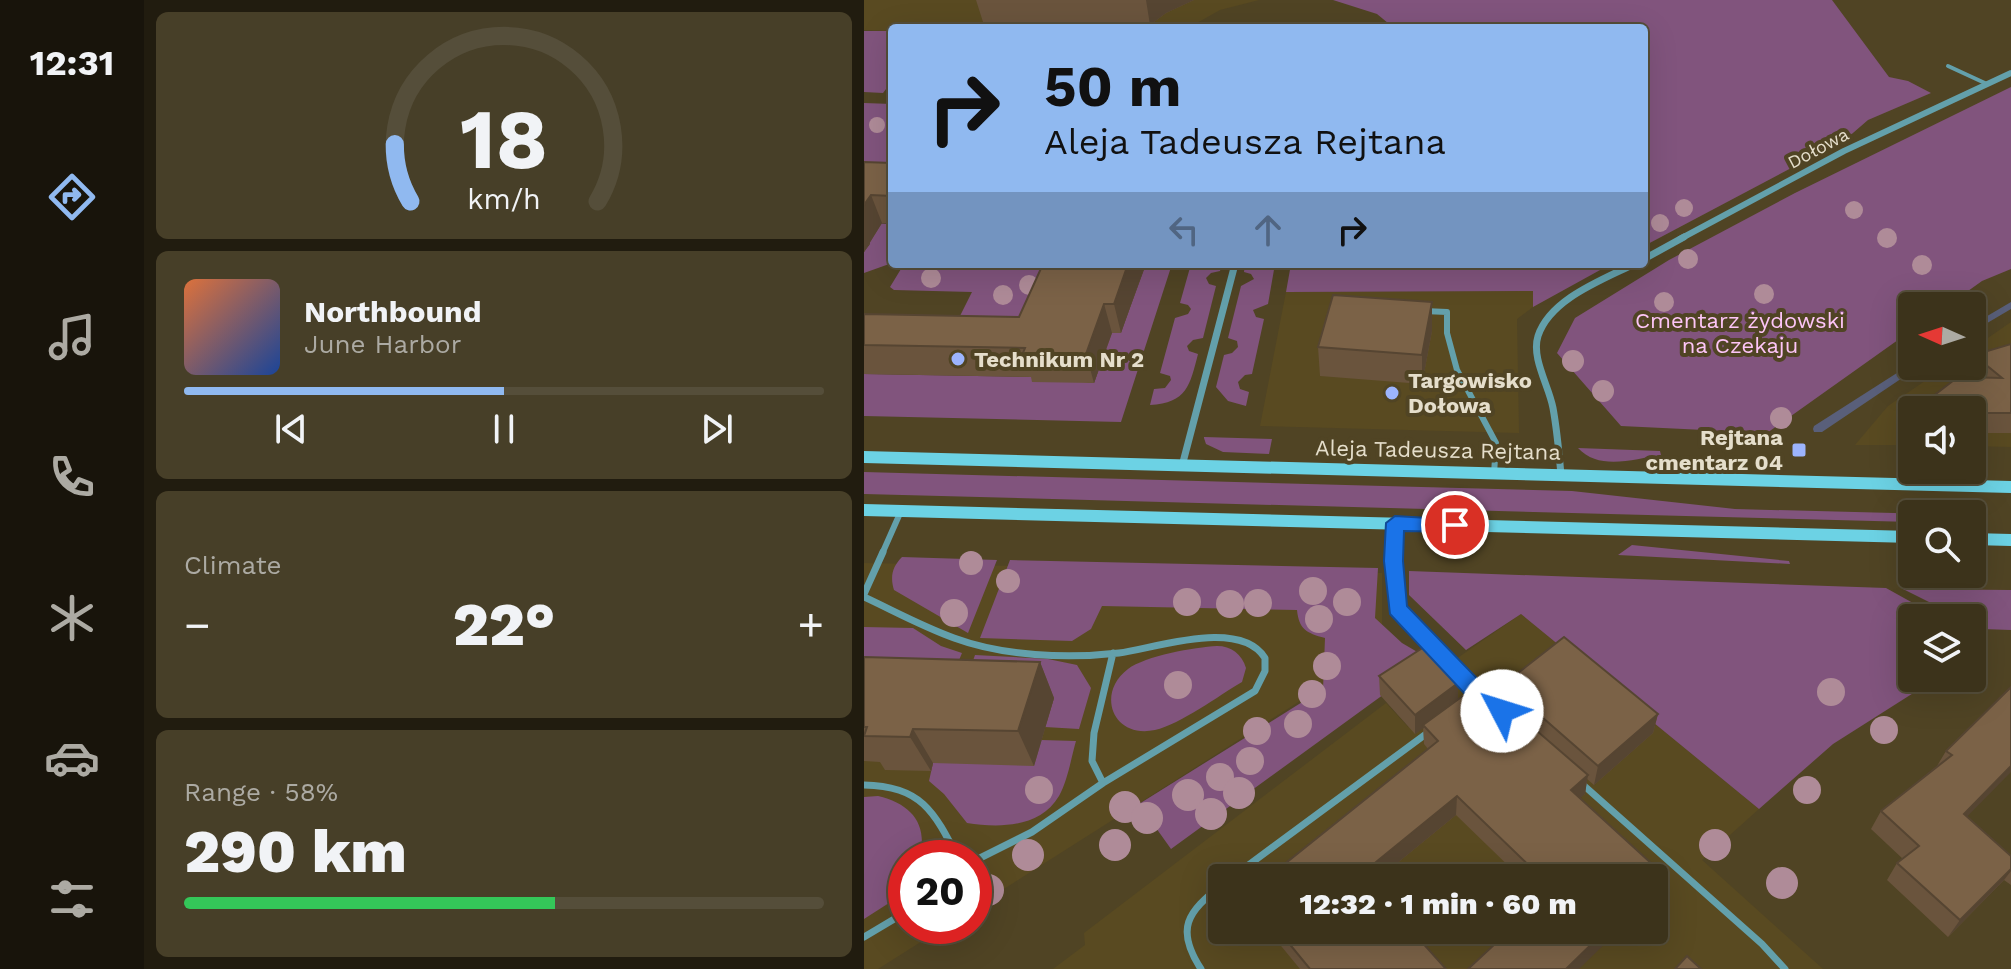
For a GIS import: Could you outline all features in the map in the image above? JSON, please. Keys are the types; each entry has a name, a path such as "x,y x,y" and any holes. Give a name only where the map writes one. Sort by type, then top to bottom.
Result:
{"main road":[{"name":"Aleja Tadeusza Rejtana","path":"864,457 2011,487"},
{"path":"864,510 1898,537"},
{"path":"1986,539 2011,540"}],"street":[{"name":"Dołowa","path":"1648,257 1844,151 2011,73"},
{"path":"1182,466 1234,268"},
{"path":"1561,475 1549,387 1539,364 1538,336 1548,319 1564,305 1627,268"}],"lane":[{"path":"1948,66 1987,84"},
{"path":"1417,311 1447,312 1447,333 1457,370 1496,443 1494,474"},
{"path":"901,511 864,596 965,645 1014,652 1113,653 1223,638 1258,649 1266,660 1265,676 1255,691 1103,783 1032,832 992,852"},
{"path":"1395,523 1393,561 1397,609 1486,703"},
{"path":"1103,783 1092,761 1094,733 1113,653"},
{"path":"1250,864 1443,722"},
{"path":"1570,773 1762,944 1785,969"},
{"path":"864,785 887,786 915,794 936,813 949,840"},
{"path":"1201,969 1188,951 1185,923 1200,901 1208,895"},
{"path":"864,937 888,923"}],"shaded area":[{"path":"864,0 1259,0 1220,10 1195,24 888,24 888,31 864,30"},
{"name":"Targowisko Dołowa","path":"1534,291 1533,307 1517,319 1519,433 1260,426 1286,292"},
{"path":"2011,322 2011,447 1986,446 1986,396 1903,396 1926,380 1986,380 1986,339"},
{"path":"1898,399 1898,445 1855,445 1888,406"},
{"path":"864,563 1382,573 1382,649 992,897 992,840 888,840 888,944 918,944 878,969 864,969"},
{"path":"1521,614 1759,809 1702,860 1823,969 1053,969 1085,945 1084,933 1386,703 1408,727 1454,697 1433,675"}],"green space":[{"path":"1333,0 1832,0 1889,77 1908,81 1931,93 1868,120 1846,139 1648,244 1648,24 1389,24 1377,14"},
{"path":"864,31 888,31 888,86 883,93 864,92"},
{"name":"Cmentarz żydowski na Czekaju","path":"2011,87 2011,269 1982,281 1967,292 1898,292 1898,340 1767,433 1621,426 1557,353 1575,318 1669,260 1795,193"},
{"path":"864,103 888,104 888,190 864,190"},
{"path":"864,223 888,224 888,264 864,273 864,252 870,244"},
{"path":"902,268 1045,268 1026,336 951,334 972,292 894,290 890,287"},
{"path":"1145,268 1171,268 1121,422 864,416 864,374 1034,377 1094,383 1106,349 1104,333 1121,332"},
{"path":"1190,268 1221,268 1206,278 1209,284 1216,286 1203,338 1193,340 1187,346 1189,351 1198,354 1189,383 1172,401 1150,405 1154,389 1165,388 1171,380 1170,376 1160,373 1175,318 1188,314 1191,309 1180,303"},
{"path":"1244,268 1274,268 1268,304 1253,310 1256,317 1264,319 1252,374 1245,375 1238,382 1240,389 1249,392 1246,406 1228,401 1216,387 1224,355 1238,347 1237,341 1228,338 1241,286 1254,279 1244,272"},
{"path":"1290,268 1604,268 1533,307 1533,291 1286,292"},
{"path":"1204,437 1272,439 1269,454 1223,452 1206,444"},
{"path":"1578,448 1660,451 1661,455 1617,462 1596,459"},
{"path":"864,472 1572,491 1735,509 1898,513 1898,522 864,494"},
{"path":"1632,545 1789,561 1790,564 1618,555"},
{"path":"902,557 997,560 968,633 894,590 893,572"},
{"path":"1010,560 1378,568 1375,618 1402,643 1431,660 1171,849 1139,804 1323,689 1325,638 1305,629 1297,610 1102,606 1091,629 1072,641 980,638"},
{"path":"1409,571 1886,588 1915,604 1898,604 1898,692 1915,692 1833,744 1759,809 1521,614 1466,650 1409,595"},
{"path":"1903,589 2011,590 2011,630 1986,629 1986,604 1933,604"},
{"path":"864,627 913,628 941,646 962,653 945,694 864,692"},
{"path":"1217,646 1231,649 1242,659 1246,668 1242,682 1165,727 1140,731 1128,728 1119,721 1111,701 1118,679 1128,669 1158,656"},
{"path":"975,655 1048,659 1077,665 1091,688 1079,729 1045,727 1054,698 961,695"},
{"path":"1041,740 1076,741 1059,796 1051,807 1030,820 1005,825 967,823 944,794 929,781 933,763"},
{"path":"878,796 900,804 919,825 921,840 888,840 888,904 864,919 864,797"}],"building":[{"path":"864,162 888,163 888,196 871,195 864,205"},
{"path":"1041,268 1127,268 1114,304 1104,304 1086,354 1023,353 1025,348 864,345 864,314 1019,317"},
{"path":"1333,295 1432,302 1422,355 1318,347"},
{"path":"2011,344 2011,413 1986,413 1986,396 1933,396 1954,380 2002,378 1986,365 1986,351"},
{"path":"1564,637 1658,714 1598,766 1504,684"},
{"path":"1424,647 1458,683 1415,715 1379,676"},
{"path":"864,657 1040,662 1018,731 913,729 910,737 864,736 867,727 864,727"},
{"path":"2011,687 2011,766 1964,814 2011,856 2011,869 1960,920 1897,863 1919,846 1881,811 1952,755 1946,751"},
{"path":"1467,693 1479,704 1493,693 1588,775 1571,790 1652,864 1527,864 1457,796 1374,864 1284,864 1438,741 1423,725"},
{"path":"1289,944 1424,944 1446,969 1310,969"},
{"path":"1495,944 1592,944 1566,969 1468,969"},
{"path":"1687,956 1701,969 1675,969"}],"waterway":[{"path":"1986,320 2011,305"},
{"path":"1818,429 1898,377"}],"place":[{"name":"Technikum Nr 2","path":"958,359"},
{"name":"Targowisko Dołowa","path":"1392,393"},
{"name":"Rejtana cmentarz 04","path":"1799,450"}],"route":[{"path":"1455,525 1395,523 1393,561 1397,609 1486,701 1502,711"}]}
